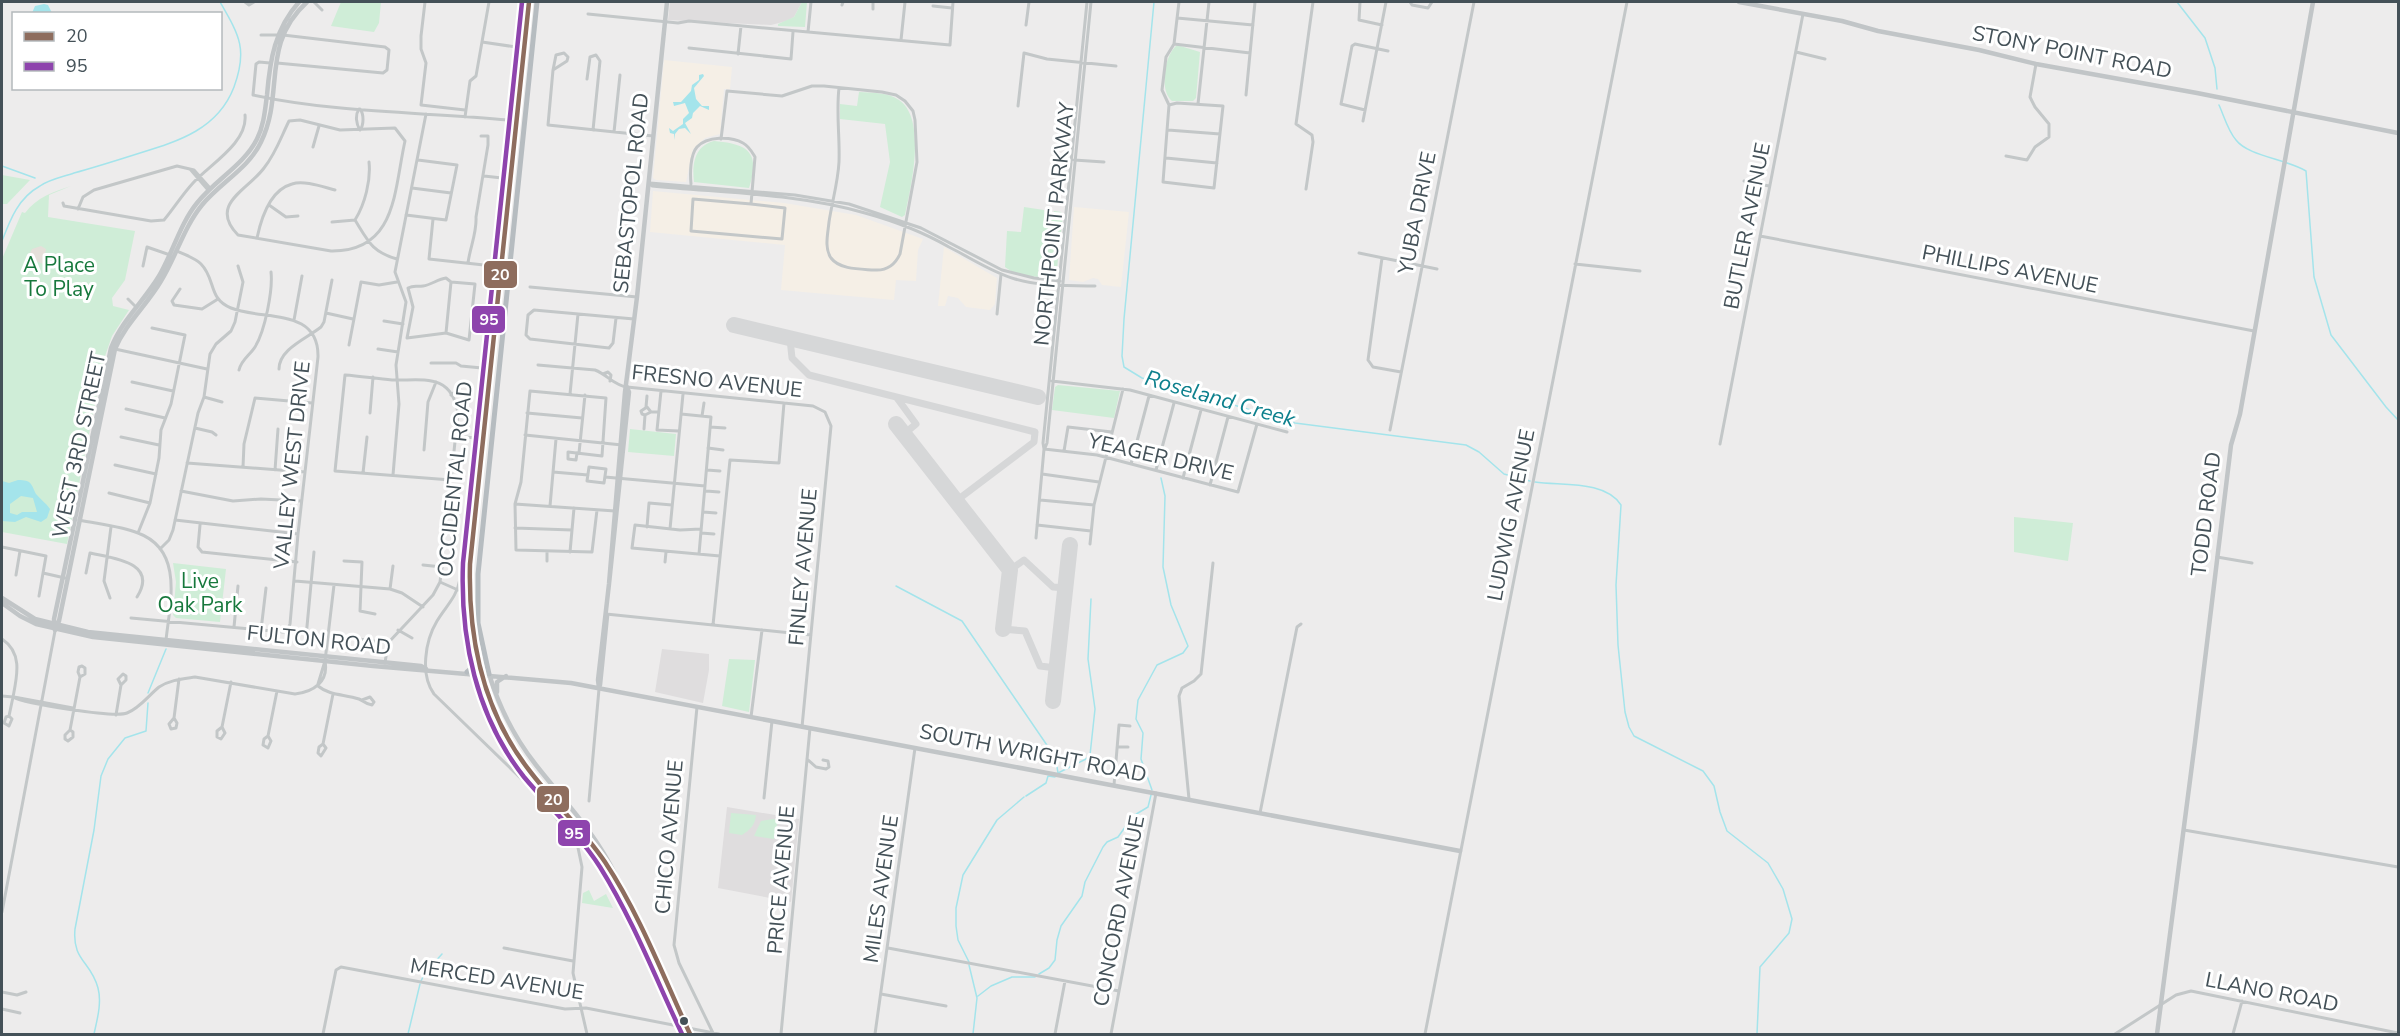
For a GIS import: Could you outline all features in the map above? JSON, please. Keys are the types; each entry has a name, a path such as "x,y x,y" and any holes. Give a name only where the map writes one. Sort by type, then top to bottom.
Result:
{"highway":[{"path":"480,674 470,612 470,572 529,2"},
{"path":"489,674 479,630 478,574 537,2"},
{"path":"466,672 474,664 475,651"}],"main road":[{"name":"WEST 3RD STREET","path":"56,627 113,348 123,323 138,308 174,253 189,213 247,161 259,146 269,121 272,63 280,35 299,2"},
{"name":"WEST 3RD STREET","path":"280,35 307,2"},
{"name":"SEBASTOPOL ROAD","path":"599,688 627,387 667,2"},
{"name":"STONY POINT ROAD","path":"1739,2 1965,47 2036,64 2398,133"},
{"name":"TODD ROAD","path":"2157,1035 2231,445 2240,414 2313,2"},
{"name":"FULTON ROAD","path":"2,598 28,616 56,627"},
{"name":"FULTON ROAD","path":"2,603 24,619 99,634 420,670 506,676"},
{"name":"FULTON ROAD","path":"326,659 421,666 426,669"},
{"path":"480,674 495,714 515,750 597,851 628,904"},
{"path":"489,674 506,717 536,765 596,839 615,873 690,1035"},
{"path":"506,676 496,685 506,717"},
{"name":"SOUTH WRIGHT ROAD","path":"506,676 599,688 1460,851"}],"street":[{"path":"245,2 249,5 254,2"},
{"path":"314,2 322,10"},
{"path":"425,2 421,36 426,63 421,105 465,110"},
{"path":"465,117 470,81 476,76 489,2"},
{"name":"OCCIDENTAL ROAD","path":"426,669 433,629 458,590 520,2"},
{"path":"808,32 811,2"},
{"path":"873,2 873,9"},
{"path":"901,40 904,2"},
{"path":"588,14 950,45 953,2"},
{"path":"1026,25 1029,2"},
{"name":"NORTHPOINT PARKWAY","path":"1062,283 1089,2"},
{"path":"1169,105 1177,103 1223,106 1214,188 1162,182 1166,158 1169,105 1162,90 1166,57 1174,44 1179,2"},
{"path":"1198,104 1209,2"},
{"path":"1246,95 1255,2"},
{"path":"1306,189 1312,135 1296,124 1313,2"},
{"path":"1360,2 1359,20 1382,25"},
{"path":"1363,121 1386,2"},
{"path":"1410,2 1412,5 1428,8 1432,2"},
{"name":"YUBA DRIVE","path":"1390,430 1474,2"},
{"name":"LUDWIG AVENUE","path":"1425,1035 1626,2"},
{"path":"933,6 952,8"},
{"name":"BUTLER AVENUE","path":"1720,444 1803,14"},
{"path":"1177,18 1253,25"},
{"path":"738,54 741,26"},
{"path":"689,48 791,59 794,31"},
{"path":"261,35 280,35 386,47 389,50 386,72 259,62 256,64 253,95 269,99 360,109 508,120"},
{"path":"482,42 516,47"},
{"path":"1174,44 1250,53"},
{"path":"1365,110 1342,105 1341,102 1352,46 1354,44 1388,51"},
{"path":"1796,52 1826,59"},
{"path":"553,70 567,61 568,57 564,53 556,55 553,70 548,125 653,136"},
{"path":"1018,106 1024,53 1047,59 1116,66"},
{"path":"587,79 590,57 596,55 600,61 594,130"},
{"name":"NORTHPOINT PARKWAY","path":"1036,538 1083,63"},
{"path":"2006,156 2027,160 2035,147 2049,137 2049,124 2030,97 2036,64"},
{"path":"614,132 620,75"},
{"path":"721,139 727,91 782,96 812,86 839,88 896,95 913,111 916,130 916,162 899,256 891,266 879,270 843,266 833,260 827,249 839,166 839,88"},
{"path":"360,109 357,112 357,126 360,130"},
{"path":"393,475 399,404 398,351 406,302 395,272 426,114"},
{"path":"63,203 64,206 151,221 164,220 198,177 234,143 246,122 245,115"},
{"path":"300,120 340,130 360,130 395,128 405,141 389,216 381,231 370,243 345,251 331,251 238,235 230,228 226,211 230,201 263,170 280,142 289,121 300,120"},
{"path":"313,147 319,126"},
{"path":"1168,130 1220,134"},
{"path":"468,263 470,243 477,227 476,217 488,145 488,136 481,135"},
{"path":"691,187 693,155 697,147 710,139 738,141 750,149 755,158 751,204"},
{"path":"1166,158 1217,163"},
{"path":"406,215 446,220 457,165 417,160"},
{"path":"1074,160 1104,162"},
{"path":"355,220 363,203 370,170 369,162"},
{"path":"78,208 83,197 94,190 177,166 190,169 211,191"},
{"path":"484,176 502,178"},
{"path":"648,183 653,181 832,203 906,224 1001,272 1027,282 1095,286"},
{"path":"1744,181 1770,186"},
{"path":"257,238 261,218 268,205 285,188 294,183 335,190"},
{"path":"412,188 451,193"},
{"path":"693,199 751,204 785,208 782,239 691,231 693,199"},
{"path":"268,205 286,217 298,216"},
{"path":"433,219 429,259 493,266"},
{"path":"355,220 381,255 397,258"},
{"path":"332,222 355,220"},
{"name":"PHILLIPS AVENUE","path":"1760,236 2254,331"},
{"path":"143,266 147,247 174,253 202,265 218,299 202,309 174,305 172,301 180,289"},
{"path":"1359,253 1437,269"},
{"path":"1382,258 1368,360 1373,367 1401,372"},
{"path":"1575,264 1640,271"},
{"path":"160,549 170,538 175,520 213,349 231,330 238,310 243,282 238,266"},
{"path":"238,370 260,339 272,280 271,272"},
{"path":"997,314 1001,272"},
{"path":"294,320 302,276"},
{"path":"446,278 451,282 475,284 469,340 446,333 407,338 413,307 408,288 413,285 424,286 446,278"},
{"path":"279,369 279,360 284,353 321,327 326,314 332,280"},
{"path":"349,345 361,282 379,285 397,282"},
{"path":"446,333 451,282"},
{"path":"530,287 637,297"},
{"path":"128,299 138,308"},
{"name":"VALLEY WEST DRIVE","path":"218,299 230,308 294,320 313,333 317,342 318,357 290,624 287,631 261,630"},
{"path":"616,318 612,347 530,339 526,334 531,311 578,314 616,318 634,320"},
{"path":"326,314 354,319"},
{"path":"570,394 578,314"},
{"path":"384,321 403,324"},
{"path":"138,533 150,503 159,445 165,418 171,404 185,335 152,328"},
{"path":"113,348 207,369"},
{"path":"378,349 398,351"},
{"path":"431,363 456,363 461,366 482,368"},
{"name":"FRESNO AVENUE","path":"538,365 595,370 603,374 608,372 611,375 610,381 627,387 813,406 825,412"},
{"path":"345,375 398,380 407,378 436,382 446,387 452,394 458,413 451,480 335,471 345,375"},
{"path":"369,413 372,377"},
{"path":"1051,381 1123,389 1287,432"},
{"path":"132,382 173,391"},
{"path":"424,450 428,402 436,382"},
{"path":"452,394 460,388"},
{"path":"1090,544 1094,505 1123,389"},
{"path":"585,395 578,453 602,456 606,398 585,395 530,391 521,482 515,504 516,550 592,552 597,510"},
{"path":"661,391 657,430 679,432"},
{"path":"670,529 683,393"},
{"path":"1131,464 1149,395"},
{"path":"644,429 645,415 641,411 646,407 647,396"},
{"path":"204,397 222,402"},
{"path":"243,467 244,444 255,398 312,403"},
{"path":"1156,470 1174,402"},
{"path":"702,416 704,403"},
{"path":"713,625 730,460 779,463 784,403"},
{"path":"646,407 651,412"},
{"path":"126,409 165,418"},
{"path":"1183,478 1202,409"},
{"path":"645,415 658,412"},
{"name":"FINLEY AVENUE","path":"802,727 831,426 825,412"},
{"path":"527,413 583,418"},
{"path":"681,414 711,417 699,554"},
{"path":"1210,485 1229,416"},
{"name":"YEAGER DRIVE","path":"1044,449 1106,457 1238,492 1257,424"},
{"path":"1064,452 1068,427 1113,432"},
{"path":"195,428 216,435"},
{"path":"710,428 725,428"},
{"path":"275,470 278,429"},
{"path":"525,435 622,445"},
{"path":"121,436 159,445"},
{"path":"456,436 475,438"},
{"path":"363,473 367,437"},
{"path":"550,506 556,438"},
{"path":"708,448 723,450"},
{"path":"187,463 305,472"},
{"path":"115,465 156,474"},
{"path":"589,467 606,469 605,477 604,483 587,481 589,467"},
{"path":"707,470 720,471"},
{"path":"553,472 588,475"},
{"path":"1042,474 1099,482"},
{"path":"605,477 675,483 719,492"},
{"path":"181,491 233,501 261,499 302,501"},
{"path":"109,493 150,503"},
{"path":"1040,500 1094,505"},
{"path":"647,527 650,502 672,505"},
{"path":"515,504 616,511"},
{"path":"570,552 574,508"},
{"path":"703,512 716,513"},
{"path":"77,520 138,533 151,540 160,549 167,561 171,576 166,643"},
{"path":"175,520 200,525 298,534"},
{"path":"200,525 198,546 202,552 297,562"},
{"path":"714,534 634,525 632,548 720,556"},
{"path":"1037,525 1091,531"},
{"path":"110,598 104,581 111,527"},
{"path":"515,528 572,530"},
{"path":"2,547 46,556 39,596"},
{"path":"16,575 20,551"},
{"path":"547,551 547,561"},
{"path":"86,573 90,552 126,561 136,567 143,583 137,597"},
{"path":"306,637 314,552"},
{"path":"665,562 666,552"},
{"path":"2217,557 2252,563"},
{"path":"344,561 362,562 360,611 375,615"},
{"path":"1189,799 1179,696 1182,688 1201,674 1213,563"},
{"path":"385,663 387,643 423,607 440,582 442,567 423,565"},
{"path":"390,589 393,566"},
{"path":"43,573 65,578"},
{"path":"295,581 390,589 402,593 423,607"},
{"path":"440,582 458,590"},
{"path":"2,696 116,715 126,714 138,707 161,686 179,679 195,677 295,694 306,693 318,686 324,674 334,585"},
{"path":"234,627 238,586"},
{"path":"131,618 261,630 266,588"},
{"path":"606,614 811,635"},
{"path":"1260,813 1297,627 1301,624"},
{"path":"2,912 56,627"},
{"path":"398,630 412,638"},
{"path":"751,717 762,630"},
{"path":"2,639 11,647 17,660 18,672 9,716"},
{"path":"359,639 387,643"},
{"path":"426,669 427,682 434,694 535,792 577,843 582,867 573,977 587,1035"},
{"path":"70,730 80,677"},
{"path":"174,718 179,679"},
{"path":"222,727 231,682"},
{"path":"116,715 121,685"},
{"path":"318,686 333,694 362,700"},
{"name":"SEBASTOPOL ROAD","path":"589,801 599,688"},
{"path":"268,736 277,691"},
{"path":"323,744 333,694"},
{"name":"CHICO AVENUE","path":"697,707 674,945 679,963 713,1033"},
{"path":"764,798 772,721"},
{"path":"1113,785 1119,725 1130,726"},
{"name":"PRICE AVENUE","path":"781,1035 810,728"},
{"path":"1117,747 1128,747"},
{"name":"MILES AVENUE","path":"875,1035 915,748"},
{"path":"807,759 816,767 826,769 829,767 828,761 823,760"},
{"name":"CONCORD AVENUE","path":"1111,1035 1156,793"},
{"path":"2184,830 2398,867"},
{"path":"504,948 573,961"},
{"path":"888,948 1119,991"},
{"name":"MERCED AVENUE","path":"323,1035 336,970 341,967 565,1009 580,1008 719,1035"},
{"path":"1055,1035 1065,981"},
{"name":"LLANO ROAD","path":"2115,1035 2162,1004 2187,991 2242,1000 2398,1033"},
{"path":"2,992 17,995 26,992"},
{"path":"881,994 946,1006"},
{"path":"2233,1035 2242,1000"},
{"path":"2,1009 20,1013"}],"shaded area":[{"path":"670,2 802,2 794,17 771,25 668,20"},
{"path":"664,60 732,67 730,89 724,89 720,134 705,138 693,149 686,182 653,178"},
{"path":"653,191 784,203 856,215 923,239 918,250 916,281 896,280 894,300 781,290 785,245 650,232"},
{"path":"1074,207 1129,212 1121,287 1102,285 1098,279 1093,278 1083,282 1069,280"},
{"path":"944,247 997,278 995,304 990,310 966,307 958,298 948,296 945,306 938,306"},
{"path":"662,649 709,654 709,670 703,703 655,692"},
{"path":"727,807 799,819 791,902 718,888"}],"green space":[{"path":"341,2 381,2 379,23 374,32 331,26"},
{"path":"802,2 807,2 805,27 778,26 794,17"},
{"path":"1177,45 1200,52 1196,98 1193,101 1172,101 1165,89 1166,64"},
{"path":"859,92 880,93 895,97 908,109 913,122 915,154 911,188 905,215 902,217 880,207 890,162 885,124 840,119 840,104 857,106"},
{"path":"714,141 735,144 748,152 753,165 749,188 694,182 693,169 698,152 702,147"},
{"path":"2,175 30,180 7,204 2,204"},
{"name":"A Place To Play","path":"71,186 49,195 48,217 135,231 125,280 112,298 113,306 129,310 112,336 104,359 67,544 2,532 2,259 22,212 25,213 46,196"},
{"path":"1024,207 1044,210 1046,219 1052,220 1054,211 1061,212 1063,215 1056,277 1023,275 1005,267 1007,231 1021,232"},
{"path":"1058,385 1120,391 1114,418 1052,410 1055,387"},
{"path":"630,429 676,434 674,456 628,452"},
{"path":"2014,517 2073,523 2068,561 2014,552"},
{"name":"Live Oak Park","path":"173,563 226,569 220,622 176,618 173,615 176,582"},
{"path":"729,659 755,660 749,712 722,706"},
{"path":"731,813 756,815 755,822 742,835 729,833"},
{"path":"778,820 774,839 754,836 761,821"},
{"path":"589,890 594,901 606,894 613,908 582,903 583,893"}],"sand":[{"path":"41,246 46,249 43,264 28,258 32,249"}],"water":[{"path":"48,5 52,12 32,12 35,6"},
{"path":"699,75 704,76 694,88 696,99 702,106 709,106 709,110 700,106 693,113 692,118 685,123 691,134 685,128 679,129 675,134 675,140 669,128 673,131 683,124 683,119 689,113 685,103 674,106 673,102 681,102 691,91 692,85 699,80"},
{"path":"18,480 30,483 36,494 50,509 47,518 41,522 26,517 15,522 2,521 2,481 9,483","holes":["21,496 33,498 37,512 22,512 17,515 10,513 10,504"]}],"waterway":[{"path":"2,241 20,203 32,191 57,178 169,144 196,131 218,113 234,87 241,52 236,33 220,2"},
{"name":"Roseland Creek","path":"1154,2 1124,319 1122,356 1124,367 1142,378 1295,423 1466,445 1479,452 1504,474 1530,481"},
{"path":"2177,2 2205,38 2215,68 2217,89"},
{"path":"2219,105 2231,132 2242,145 2258,154 2306,171 2314,277 2331,335 2398,420"},
{"path":"2,166 35,178"},
{"path":"1152,790 1141,759 1143,733 1136,719 1138,700 1157,665 1183,653 1188,646 1171,605 1163,567 1165,496 1161,478"},
{"name":"Roseland Creek","path":"1535,482 1594,488 1614,497 1621,505 1616,585 1618,645 1625,712 1629,727 1634,736 1703,771 1714,786 1727,831 1768,863 1783,889 1792,919 1789,933 1760,967 1757,1034"},
{"path":"896,586 962,621 1053,754 1058,773 1090,755 1095,709 1088,659 1091,599"},
{"path":"148,693 166,649"},
{"path":"94,1034 99,1011 98,988 76,948 75,929 94,830 101,776 108,759 125,738 146,731 148,703"},
{"path":"1026,796 1046,783 1048,776 1055,777"},
{"path":"1039,974 1049,968 1055,960 1061,926 1082,896 1085,882 1103,847 1107,842 1118,837 1133,816 1148,807 1151,795"},
{"path":"969,962 958,940 956,926 956,908 963,875 997,820 1024,797"},
{"path":"421,981 442,954"},
{"path":"969,965 977,998 973,1034"},
{"path":"978,996 991,986 1012,977 1035,977"},
{"path":"408,1034 420,984"}],"taxiway":[{"path":"790,339 792,358 809,375 1035,432 1034,442 956,501"},
{"path":"897,398 916,424 904,434"},
{"path":"1010,570 1024,560 1053,587 1065,588"},
{"path":"1003,629 1025,631 1040,666 1056,668"}],"runway":[{"path":"734,325 1038,397"},
{"path":"896,424 1010,570 1003,629"},
{"path":"1053,701 1070,545"}],"transit line":[{"name":"95","path":"522,2 463,563 468,648 483,703 507,753 524,777 573,832 600,867 634,929 682,1034"},
{"name":"20","path":"529,2 470,564 470,592 476,646 481,673 490,698 513,747 538,782 596,850 618,882 640,924 690,1034"}]}
